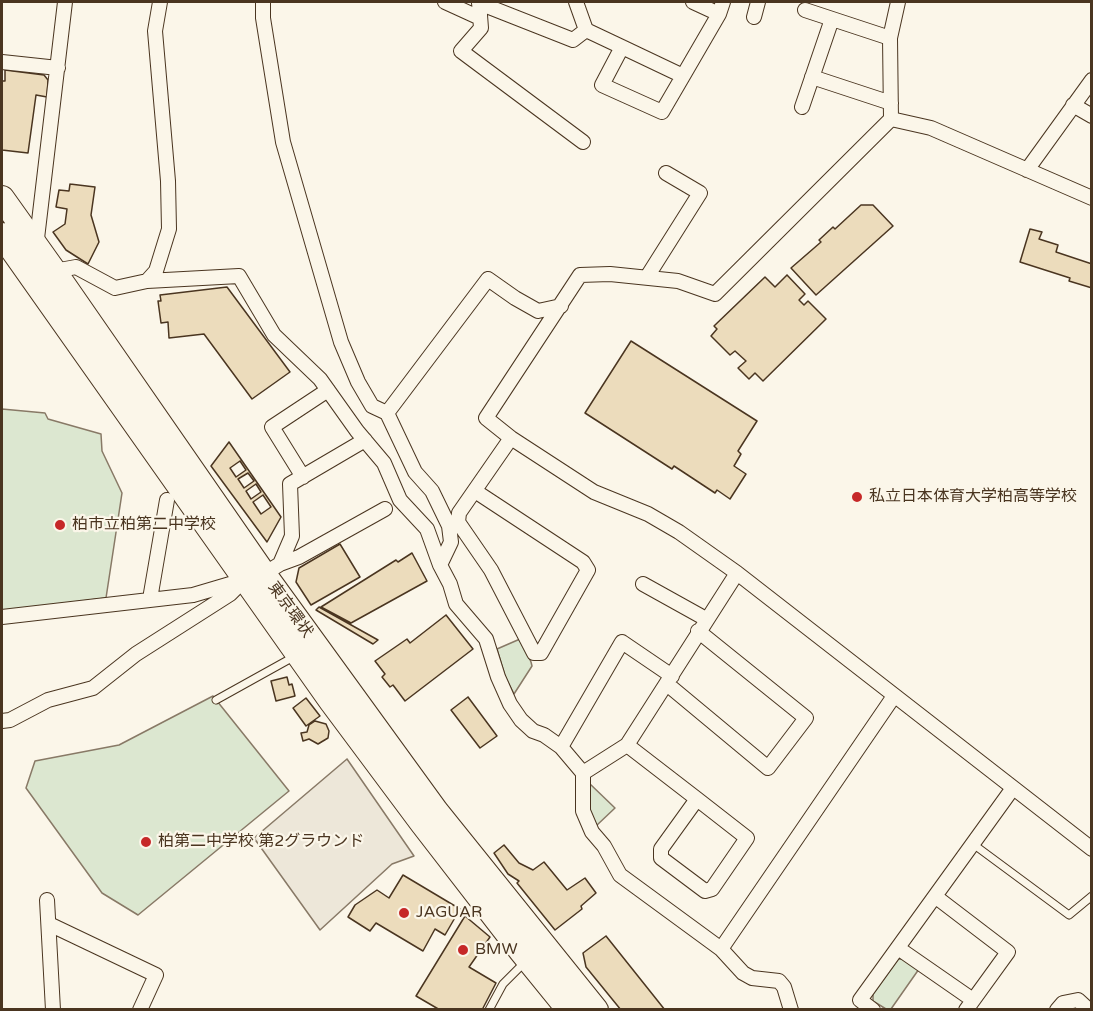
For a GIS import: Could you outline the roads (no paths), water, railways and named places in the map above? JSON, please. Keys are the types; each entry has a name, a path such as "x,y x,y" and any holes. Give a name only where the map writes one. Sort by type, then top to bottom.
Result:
{"highway":[{"name":"東京環状","path":"2,198 263,572 436,811 596,1010"},
{"name":"東京環状","path":"2,235 263,572 373,758 569,1010"}],"street":[{"path":"36,248 65,2"},
{"path":"147,282 156,270 169,229 168,181 156,31 159,2"},
{"path":"263,2 263,18 283,142 341,342 358,382 372,406 387,413 416,472 432,491 448,526 451,542 440,566"},
{"path":"445,2 480,18"},
{"path":"582,142 461,51 481,28 479,2 573,40 586,30"},
{"path":"576,2 586,30 683,76"},
{"path":"622,47 602,85 662,112 721,8 693,2"},
{"path":"754,17 758,2"},
{"path":"898,2 890,38 891,119 715,294 678,282 610,274 580,275 486,418 511,438 594,492 648,514 679,532 737,573 1092,849"},
{"path":"805,10 890,38"},
{"path":"802,107 832,19"},
{"path":"2,62 58,68"},
{"path":"812,77 891,103"},
{"path":"1027,170 1092,80"},
{"path":"1073,105 1092,116"},
{"path":"891,119 931,128 1092,198"},
{"path":"647,278 700,194 666,173"},
{"path":"54,270 76,267 115,288 147,282 239,276 274,335 328,390 384,463 400,500 427,529 456,604 486,639 498,677 510,704 521,720 533,731 544,735 561,747 582,773 582,811 592,832 604,846 620,875 721,949 743,973 752,978 779,981 784,987 791,1010"},
{"path":"387,413 488,279 538,311 561,306"},
{"path":"303,477 272,427 328,390"},
{"path":"475,491 583,562 588,570 541,653 534,653 491,570 458,522 459,513 511,438"},
{"path":"2,721 10,720 48,700 93,688 136,654 263,572 292,536 290,484 365,440"},
{"path":"150,599 167,500"},
{"path":"2,617 193,595 263,572 299,557 385,509"},
{"path":"582,773 627,745 737,573"},
{"path":"561,747 622,642 669,680 768,768 806,718 702,625 643,584"},
{"path":"721,949 894,696"},
{"path":"627,745 697,799 747,838 712,889 705,891 661,858 661,849 697,799"},
{"path":"873,1010 860,1000 1013,788"},
{"path":"898,948 969,1005 1008,952 936,897"},
{"path":"47,900 53,1010"},
{"path":"49,924 156,975 140,1010"},
{"path":"1057,1010 1063,1003 1078,1000 1089,1010"}],"lane":[{"path":"216,700 288,660"},
{"path":"973,844 1069,915 1092,896"},
{"path":"489,1010 503,984 528,960"}],"place":[{"name":"私立日本体育大学柏高等学校","path":"857,497"},
{"name":"柏市立柏第二中学校","path":"60,525"},
{"name":"柏第二中学校 第2グラウンド","path":"146,842"},
{"name":"JAGUAR","path":"404,913"},
{"name":"BMW","path":"463,950"}]}
